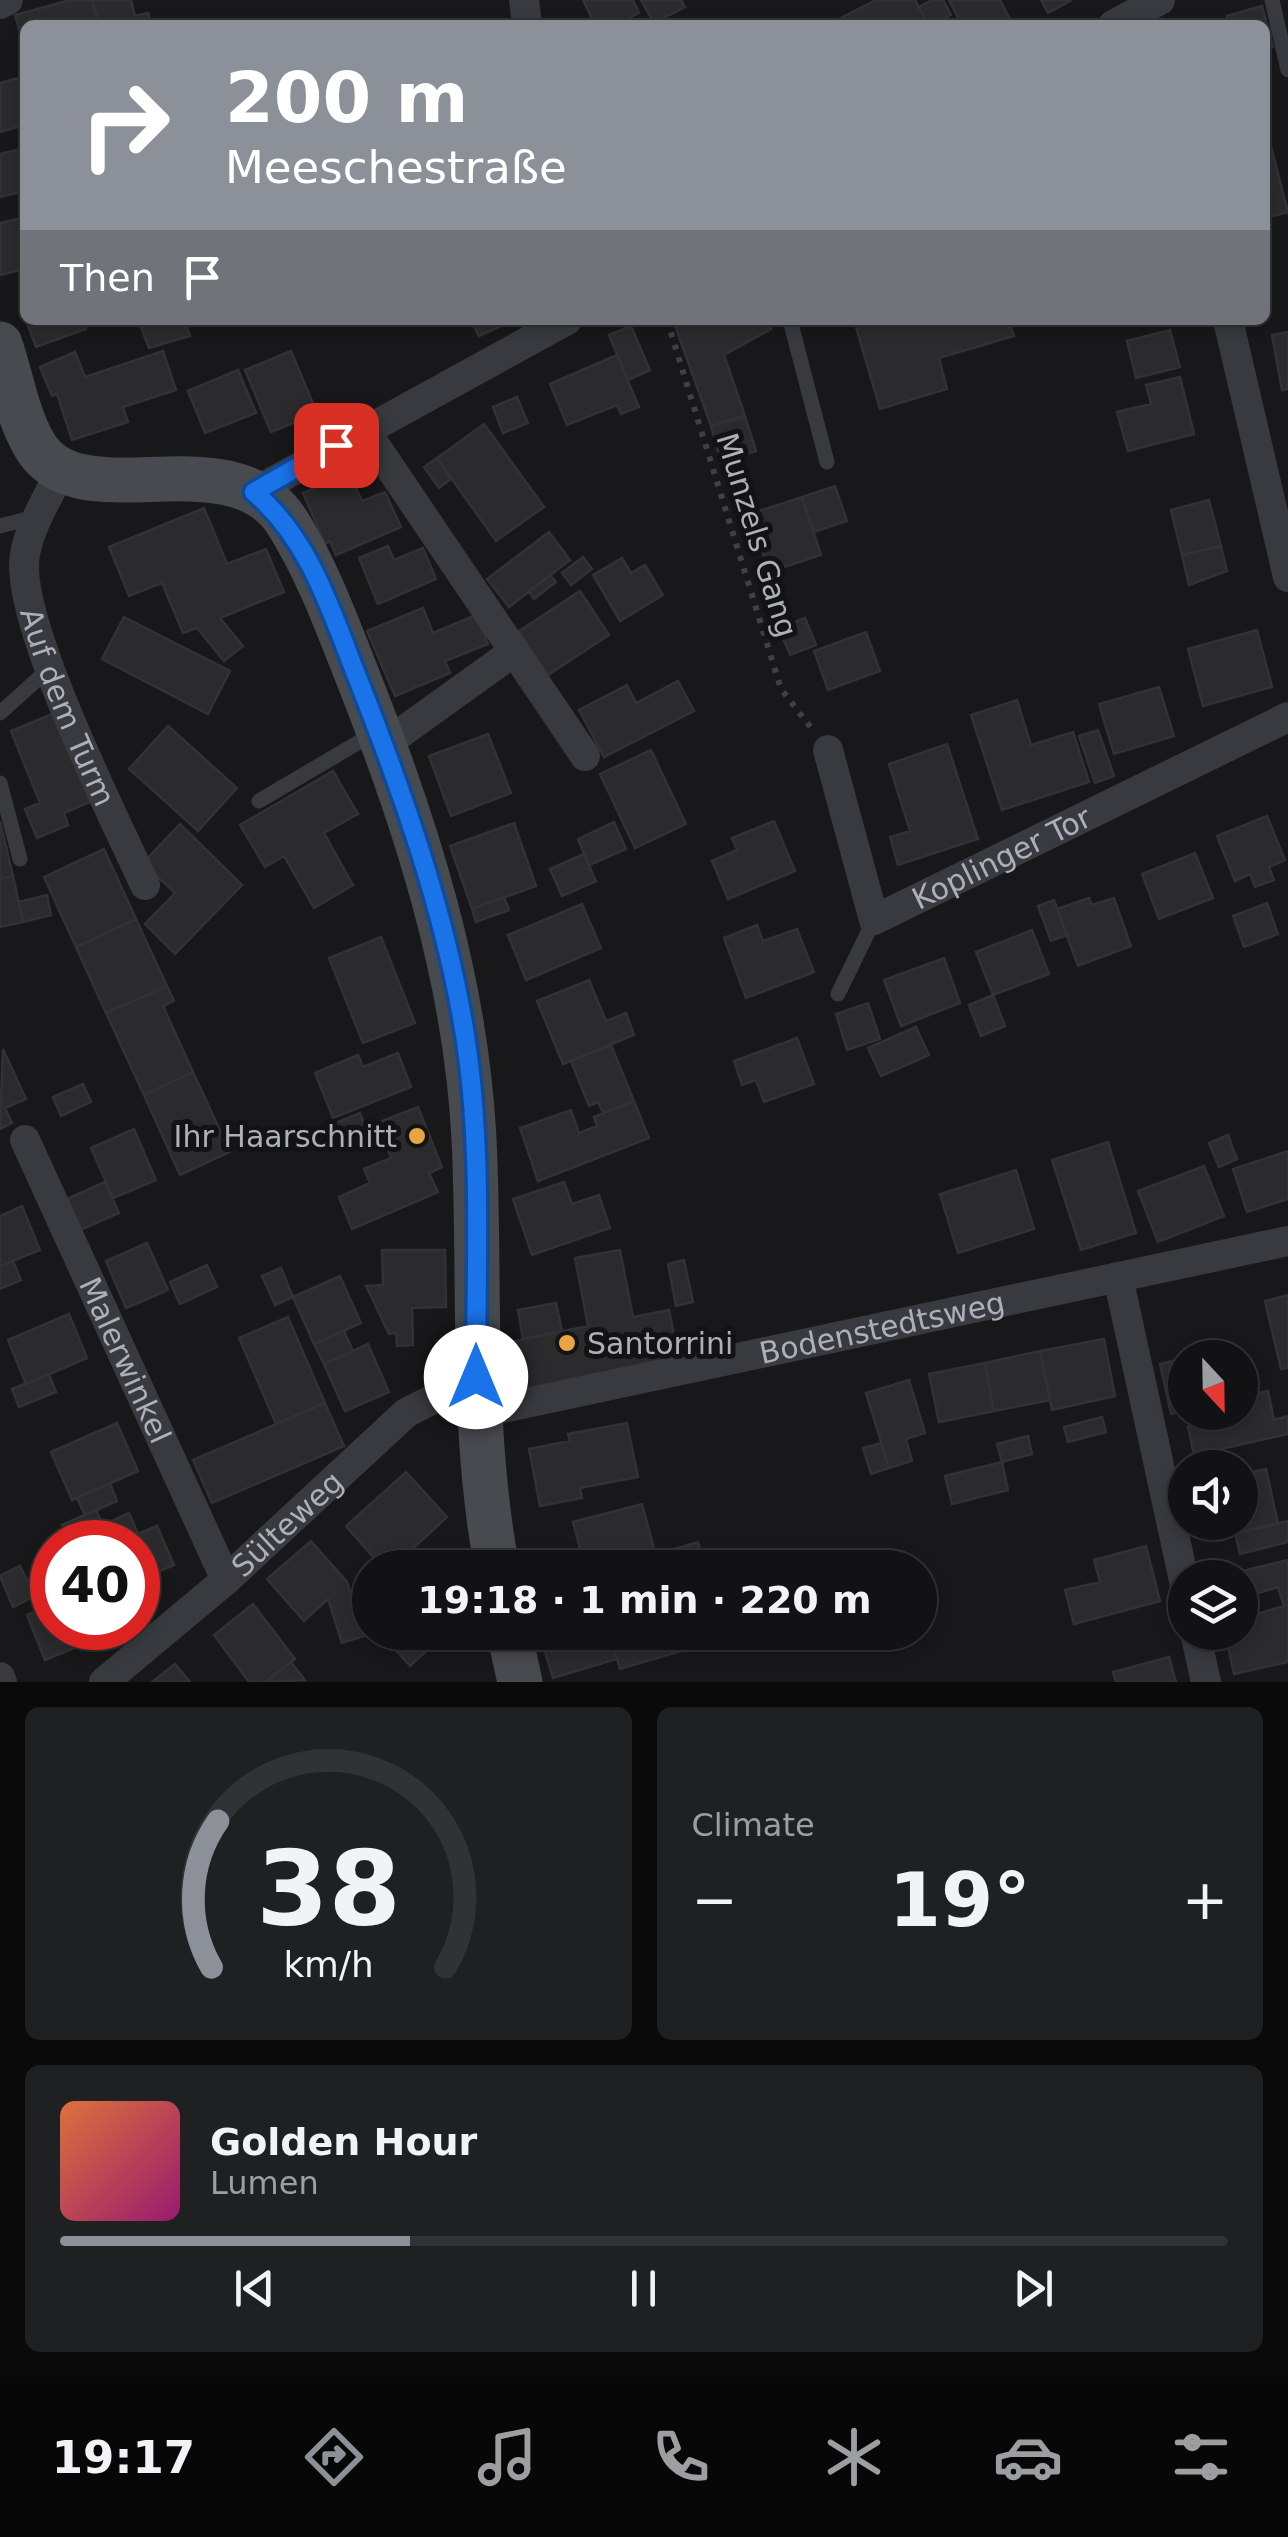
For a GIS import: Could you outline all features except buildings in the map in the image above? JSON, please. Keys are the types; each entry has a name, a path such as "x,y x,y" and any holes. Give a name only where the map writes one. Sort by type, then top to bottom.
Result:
{"street":[{"path":"0,4 8,0"},
{"path":"1127,20 1157,9"},
{"path":"254,492 556,325"},
{"path":"1229,325 1288,577"},
{"path":"0,344 34,447 62,470 102,480 199,476 254,492 284,518 316,574 381,738 440,920 465,1030 475,1167 477,1395 495,1550"},
{"path":"364,430 585,756"},
{"name":"Auf dem Turm","path":"62,470 24,555 28,600 50,668 145,885"},
{"path":"381,738 512,653"},
{"name":"Koplinger Tor","path":"828,750 874,920 1288,717"},
{"name":"Malerwinkel","path":"25,1140 226,1580"},
{"name":"Bodenstedtsweg","path":"477,1395 1118,1277 1288,1241"},
{"path":"1118,1277 1180,1560"},
{"name":"Sülteweg","path":"104,1682 226,1580 406,1413 477,1395"},
{"path":"513,1650 520,1682"},
{"path":"1200,1650 1206,1682"}],"lane":[{"path":"1272,0 1288,70"},
{"path":"791,325 827,462"},
{"path":"0,526 39,516"},
{"path":"0,713 50,668"},
{"path":"259,801 381,738"},
{"path":"0,782 20,859"},
{"path":"838,994 874,920"}],"path":[{"name":"Munzels Gang","path":"669,325 781,689 828,750"}],"place":[{"name":"Ihr Haarschnitt","path":"417,1136"},
{"name":"Santorrini","path":"567,1343"}],"route":[{"path":"336,445 254,492 284,518 316,574 384,744 440,920 465,1030 474,1135 476,1377"}]}
